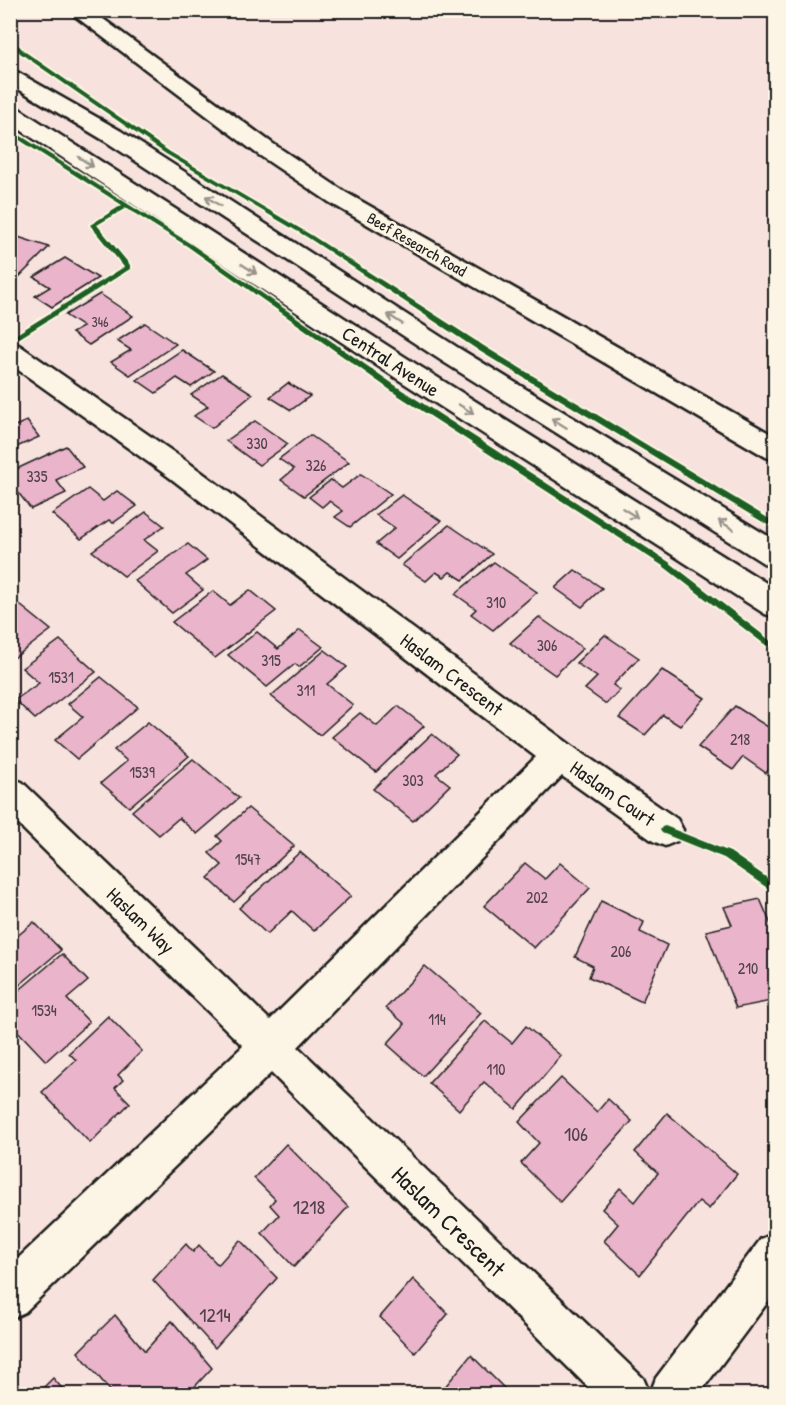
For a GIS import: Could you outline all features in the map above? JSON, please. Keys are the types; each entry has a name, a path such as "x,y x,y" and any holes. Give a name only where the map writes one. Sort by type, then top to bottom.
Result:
{"street":[{"name":"Beef Research Road","path":"78,10 264,148 337,197 776,450"},
{"path":"10,56 33,87"},
{"name":"Central Avenue","path":"10,74 113,136 451,355 776,556"},
{"name":"Central Avenue","path":"10,112 406,371 776,605"},
{"name":"Haslam Crescent","path":"10,351 179,470 560,756"},
{"path":"10,1297 270,1047 560,756"},
{"name":"Haslam Court","path":"560,756 665,830"},
{"name":"Haslam Way","path":"10,793 270,1047"},
{"name":"Haslam Crescent","path":"270,1047 627,1395"},
{"path":"672,1395 776,1254"}],"building":[{"path":"15,236 49,247 12,284 10,241"},
{"path":"65,258 98,278 52,307 35,296 50,287 34,277"},
{"path":"100,294 133,316 89,345 72,333 83,327 65,315"},
{"path":"145,323 176,344 130,375 111,362 131,350 117,341"},
{"path":"182,350 214,371 191,387 177,378 156,393 137,380"},
{"path":"222,374 253,394 212,428 194,416 208,406 191,395"},
{"path":"288,383 310,396 291,410 270,397"},
{"path":"27,421 39,437 10,450 10,428"},
{"path":"255,421 288,444 259,465 226,441"},
{"path":"310,435 349,462 304,496 281,480 294,469 279,459"},
{"path":"66,446 83,467 56,480 66,493 31,509 10,482 10,472"},
{"path":"361,474 391,494 350,527 335,517 343,511 329,501 322,507 309,497 331,480 342,488"},
{"path":"88,489 103,501 117,491 137,506 113,523 109,520 81,539 52,514"},
{"path":"402,495 441,521 397,559 376,544 395,528 376,515"},
{"path":"146,512 164,526 144,540 158,551 124,576 92,551"},
{"path":"449,525 492,554 463,580 450,572 444,577 436,572 426,581 402,565"},
{"path":"188,544 207,560 186,575 203,590 172,613 135,581"},
{"path":"494,562 537,592 493,630 471,614 476,609 455,594"},
{"path":"575,570 602,588 582,607 555,588"},
{"path":"250,590 276,611 215,658 172,622 213,591 230,605"},
{"path":"10,597 51,630 10,661"},
{"path":"539,617 583,648 555,675 510,643"},
{"path":"300,630 323,647 299,667 295,664 267,687 228,655 257,632 278,649"},
{"path":"605,635 639,658 613,685 620,690 606,704 585,689 597,677 576,663"},
{"path":"60,640 96,672 35,719 15,700 39,683 22,668"},
{"path":"325,650 347,667 327,684 353,705 320,735 271,696"},
{"path":"662,670 705,698 680,726 663,715 645,735 619,718"},
{"path":"101,677 138,707 77,759 55,740 83,717 68,704"},
{"path":"398,706 424,726 376,772 332,737 360,713 377,726"},
{"path":"735,706 776,732 776,762 766,773 743,757 733,770 698,747"},
{"path":"148,722 189,756 129,807 101,783 127,761 114,750"},
{"path":"432,734 457,754 436,774 450,785 413,821 373,789"},
{"path":"193,759 239,798 197,834 179,818 159,835 132,811"},
{"path":"248,808 294,846 234,902 208,878 222,865 209,853 222,841 217,836"},
{"path":"300,852 351,896 314,931 292,911 267,934 239,908"},
{"path":"525,863 545,879 560,863 590,888 534,948 484,906"},
{"path":"760,899 776,936 776,1000 736,1008 706,931 732,925 724,907"},
{"path":"601,901 644,922 640,932 667,945 642,1002 589,977 593,966 575,957"},
{"path":"34,922 61,950 10,993 10,934 15,938"},
{"path":"62,954 88,981 67,999 89,1022 46,1061 10,1023 10,998"},
{"path":"425,966 481,1013 423,1076 387,1044 405,1024 386,1008"},
{"path":"108,1016 142,1051 118,1075 123,1080 115,1088 130,1103 90,1143 42,1092 76,1060 69,1053"},
{"path":"485,1021 512,1043 526,1026 561,1056 516,1109 484,1082 459,1110 429,1083"},
{"path":"561,1078 597,1112 608,1099 632,1121 560,1202 521,1163 539,1143 519,1122"},
{"path":"667,1113 737,1174 709,1209 699,1201 640,1275 604,1241 618,1224 602,1209 620,1188 635,1202 658,1173 635,1152"},
{"path":"286,1144 348,1207 294,1267 262,1233 279,1215 270,1205 275,1199 254,1178"},
{"path":"240,1240 277,1278 215,1348 153,1280 186,1244 193,1252 199,1245 218,1265"},
{"path":"413,1279 448,1314 415,1353 380,1317"},
{"path":"115,1315 145,1351 172,1321 212,1368 188,1394 113,1394 78,1352"},
{"path":"471,1355 510,1394 439,1394"},
{"path":"53,1378 67,1394 37,1394"}],"cycle path":[{"path":"10,38 22,52 168,153 309,236 484,350 776,527"},
{"path":"10,131 189,245 399,392 666,564 776,650"},
{"path":"10,342 128,267 93,225 127,205"},
{"path":"665,830 727,855 776,890"}]}
